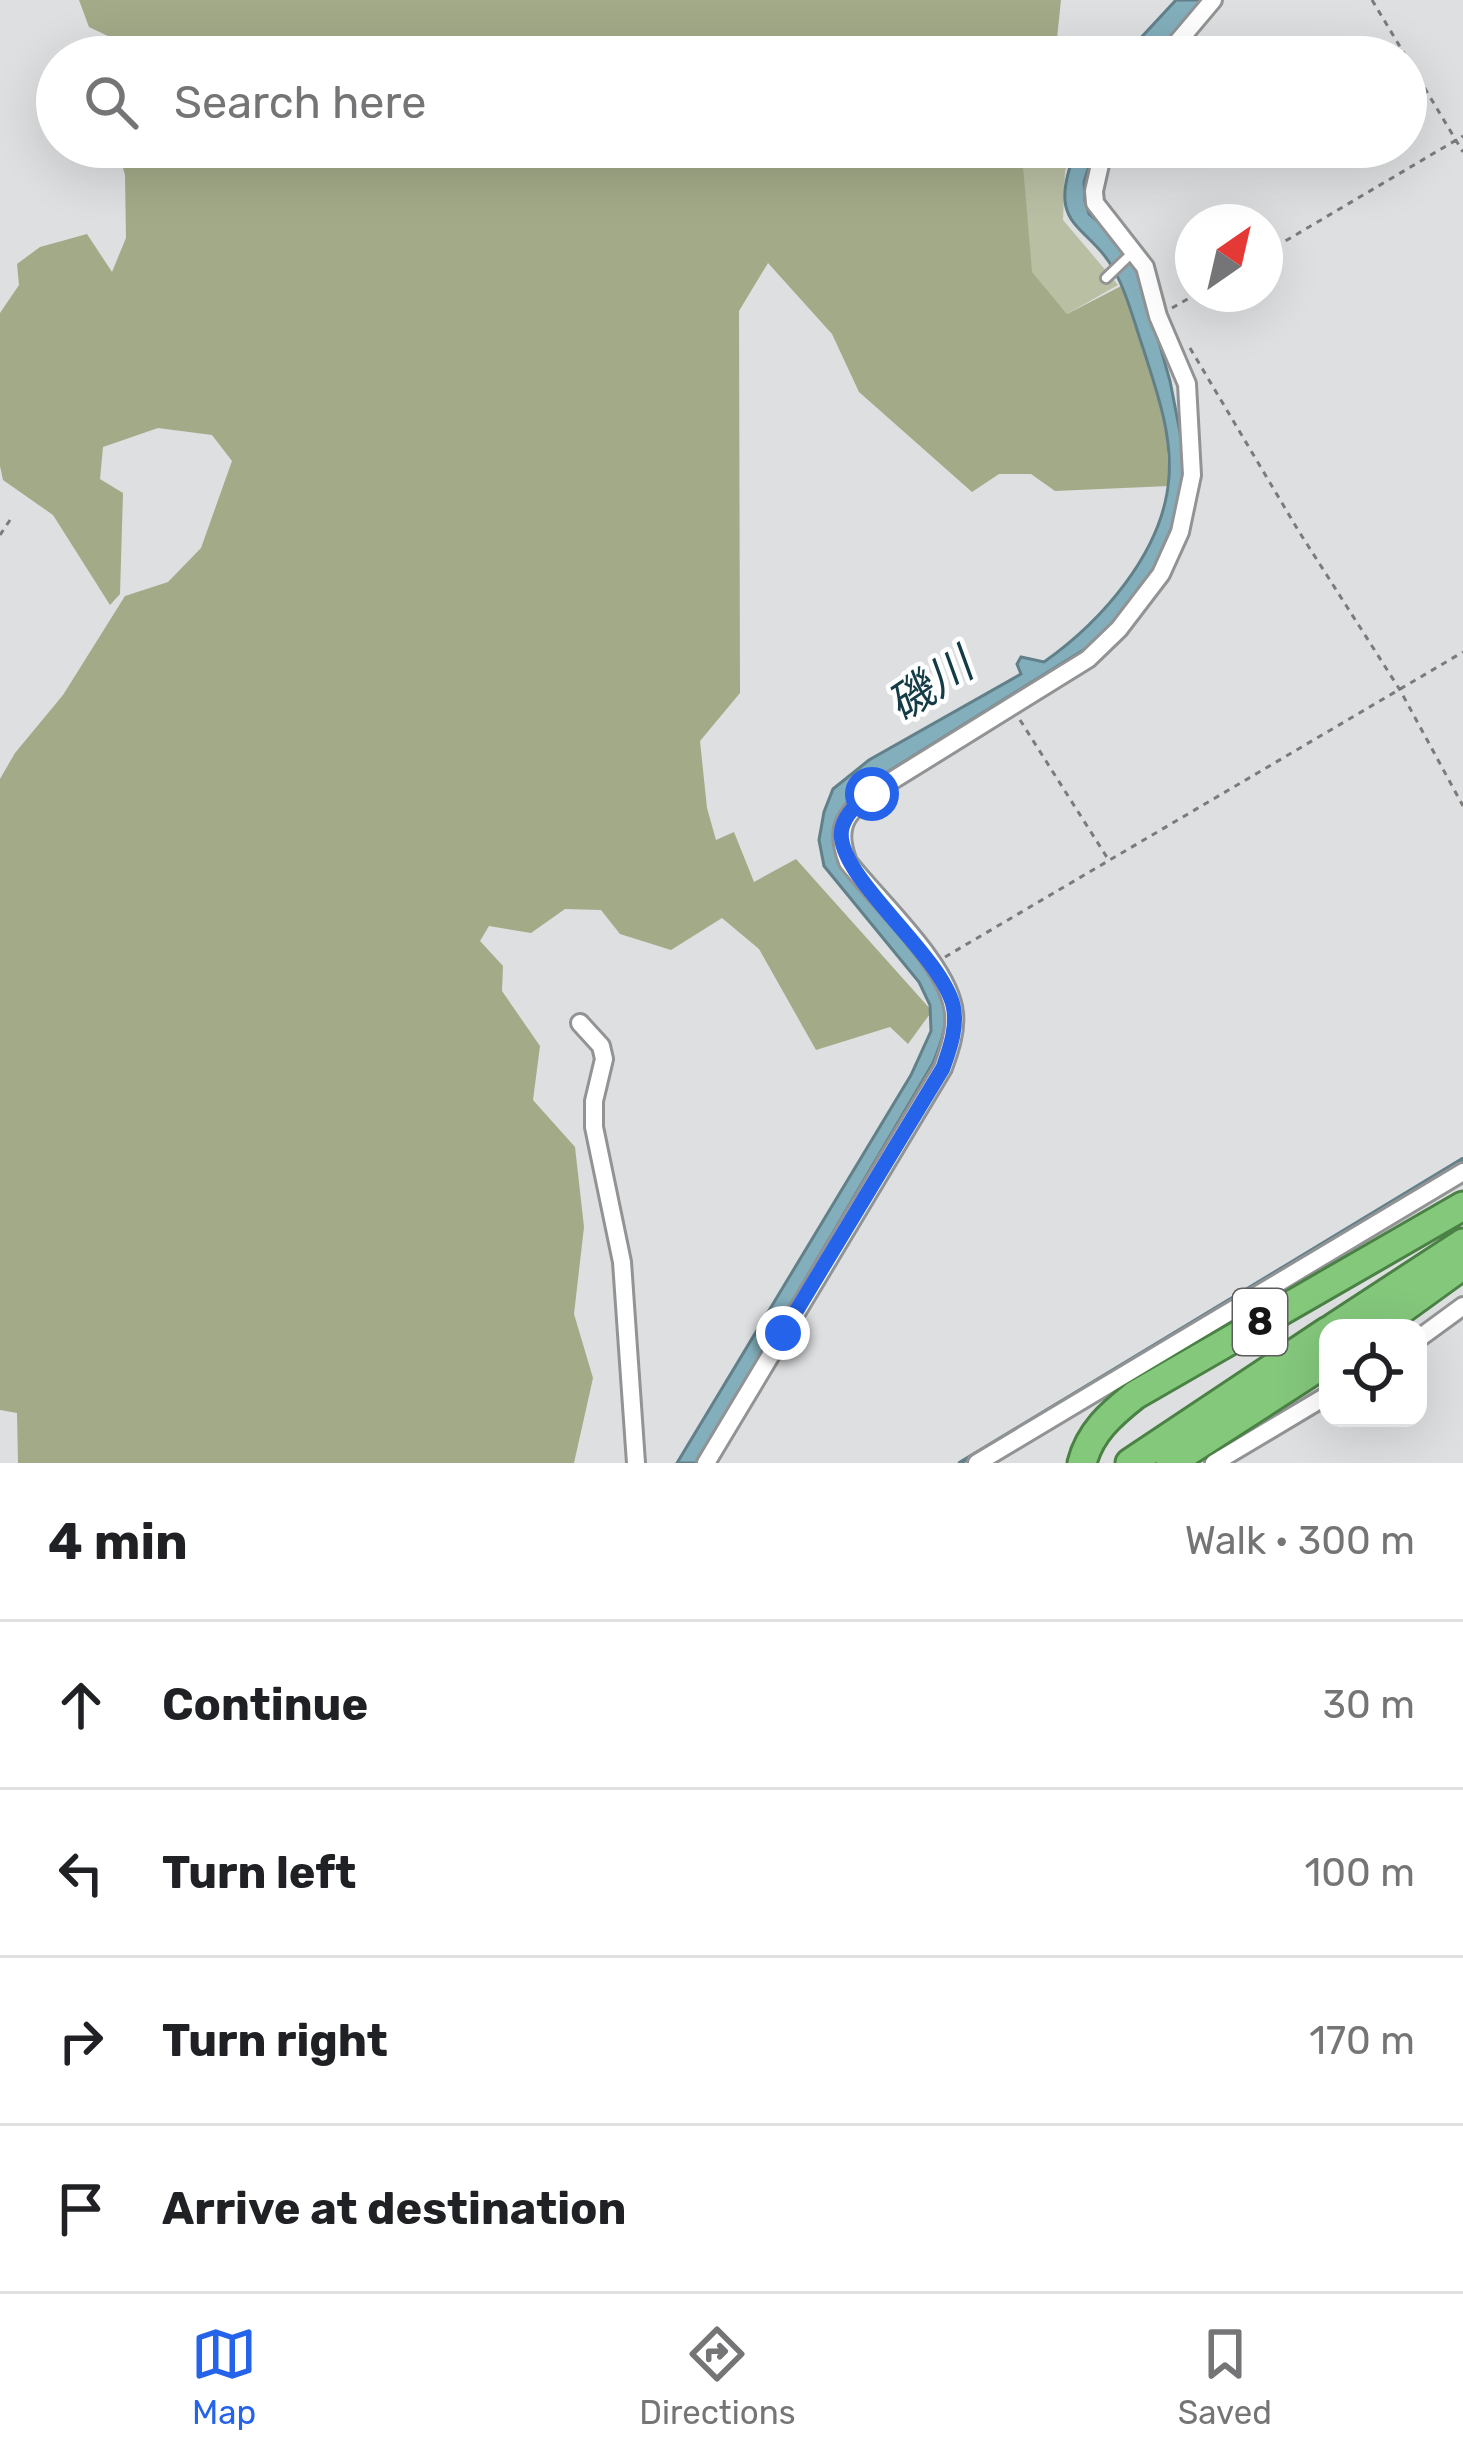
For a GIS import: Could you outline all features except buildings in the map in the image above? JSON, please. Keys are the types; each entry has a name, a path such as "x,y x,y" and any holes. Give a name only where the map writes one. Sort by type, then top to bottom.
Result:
{"highway":[{"name":"8","path":"1082,1463 1110,1414 1135,1395 1463,1206"},
{"name":"8","path":"1348,1319 1463,1243"},
{"path":"1388,1319 1463,1264"},
{"name":"8","path":"1134,1460 1319,1338"},
{"name":"8","path":"1170,1463 1319,1366"}],"street":[{"path":"1183,36 1213,0"},
{"path":"706,1463 943,1068 955,1024 946,986 933,964 848,862 842,828 853,808 872,794 1088,659 1119,629 1161,574 1180,532 1192,475 1186,384 1158,316 1145,266 1095,203 1099,168"},
{"path":"580,1023 601,1046 604,1059 594,1102 594,1127 622,1262 636,1463"},
{"path":"977,1463 1463,1172"},
{"path":"1427,1332 1463,1306"},
{"path":"1214,1463 1319,1400"}],"lane":[{"path":"1108,276 1132,252"}],"path":[{"path":"1372,0 1393,36"},
{"path":"1427,92 1463,152"},
{"path":"1427,157 1463,136"},
{"path":"1283,242 1409,168"},
{"path":"1158,316 1175,306"},
{"path":"1188,345 1400,690 1463,806"},
{"path":"0,535 12,518"},
{"path":"933,964 1463,652"},
{"path":"1012,706 1109,860"}],"green space":[{"path":"79,0 1061,0 1057,36 108,36 89,27"},
{"path":"123,168 1023,168 1032,272 1067,314 1129,282 1166,427 1169,486 1055,491 1031,474 999,474 972,492 859,392 832,334 768,263 739,311 740,693 700,741 707,808 716,840 734,832 754,882 796,859 932,1011 908,1044 890,1027 816,1050 759,949 722,918 671,950 620,934 601,910 565,909 531,933 489,926 480,941 503,966 502,991 540,1046 533,1100 575,1147 584,1227 574,1314 593,1378 574,1463 18,1463 17,1413 0,1410 0,779 15,753 63,695 125,596 168,582 201,548 232,461 212,435 158,428 103,447 100,479 123,493 120,594 110,605 53,515 3,480 0,313 19,285 17,264 40,247 87,234 112,272 126,238"},
{"path":"1023,168 1066,168 1063,220 1118,285 1067,314 1031,272"}],"water":[{"path":"1176,0 1206,0 1174,36 1143,36"},
{"path":"1070,168 1088,168 1084,182 1089,214 1127,246 1137,264 1170,381 1185,458 1178,513 1147,584 1101,639 857,791 843,808 834,834 840,864 925,962 944,999 944,1031 933,1063 697,1463 677,1463 911,1075 931,1031 930,1005 919,982 824,866 819,840 833,789 869,760 1021,674 1017,664 1021,657 1044,662 1066,645 1126,582 1143,557 1165,505 1169,461 1154,382 1120,282 1068,212"}],"waterway":[{"path":"960,1463 1463,1159"}],"route":[{"path":"783,1333 943,1068 955,1024 946,986 933,964 848,862 842,847 842,828 853,808 872,794"}],"water label":[{"name":"磯川","path":"930,685"}]}
